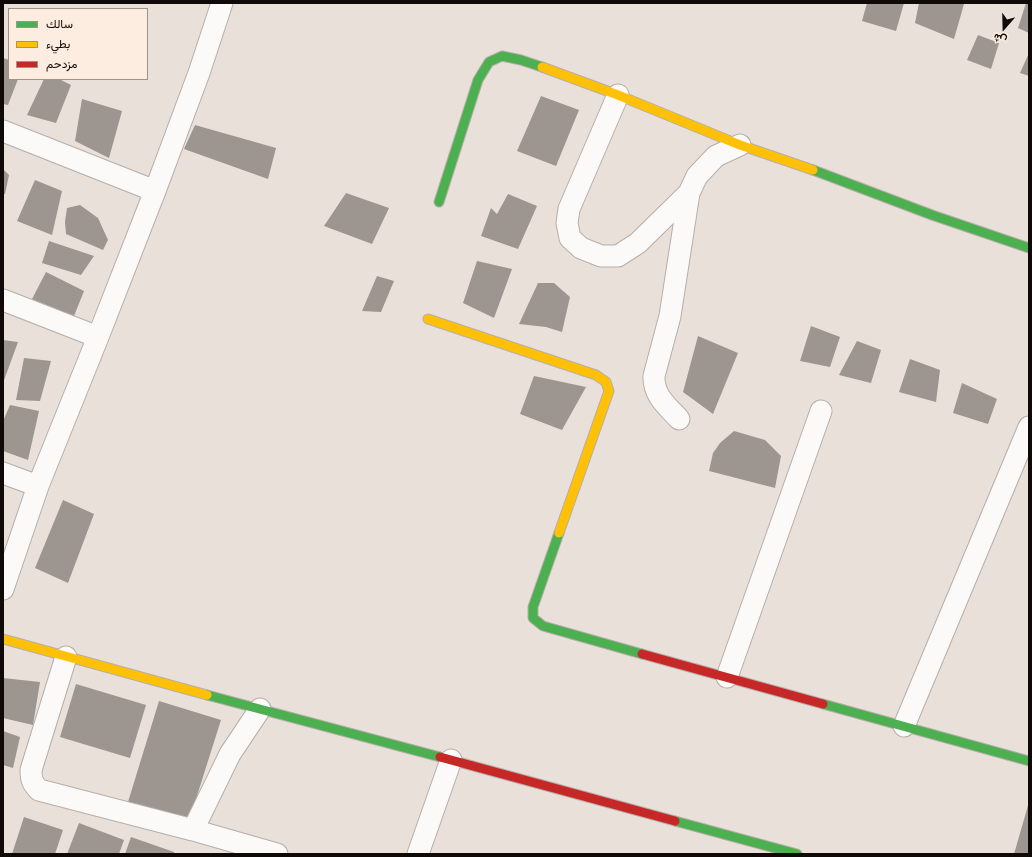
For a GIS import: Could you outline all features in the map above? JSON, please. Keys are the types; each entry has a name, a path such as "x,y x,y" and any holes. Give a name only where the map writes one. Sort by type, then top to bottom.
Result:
{"street":[{"path":"5,577 38,486 98,337 199,73 222,3"},
{"path":"439,202 478,80 489,62 502,56 521,60 618,95 740,145 932,215 1029,248"},
{"path":"618,95 569,208 567,224 570,238 581,248 601,256 618,256 638,244 689,193"},
{"path":"3,131 154,191"},
{"path":"679,419 663,402 655,389 654,376 670,316 689,193 697,176 716,156 740,145"},
{"path":"3,300 98,337"},
{"path":"428,319 596,375 606,382 609,391 533,607 533,618 543,626 1029,760"},
{"path":"727,677 821,411"},
{"path":"904,726 1029,427"},
{"path":"3,473 38,486"},
{"path":"3,639 797,854"},
{"path":"66,657 31,770 33,784 39,790 193,830 277,854"},
{"path":"193,830 230,754 260,709"},
{"path":"418,854 451,760"}],"building":[{"path":"867,3 904,3 896,31 862,21"},
{"path":"919,3 964,4 954,39 915,23"},
{"path":"1026,3 1029,3 1029,33 1018,28"},
{"path":"978,35 999,43 991,69 967,60"},
{"path":"1029,53 1029,76 1020,73"},
{"path":"3,58 8,60 8,80 18,80 8,105 3,104"},
{"path":"44,80 61,80 71,85 56,123 27,115"},
{"path":"541,96 579,110 556,166 517,151"},
{"path":"82,99 122,111 109,158 75,141"},
{"path":"195,125 276,148 268,179 184,149"},
{"path":"3,169 9,175 5,194 3,194"},
{"path":"35,180 62,191 52,235 17,221"},
{"path":"346,193 389,208 372,244 324,226"},
{"path":"508,194 537,206 518,249 481,236 491,208 497,214"},
{"path":"80,205 98,218 108,240 103,250 66,234 65,222 67,208"},
{"path":"49,241 94,256 81,275 42,263"},
{"path":"477,261 512,269 494,318 463,303"},
{"path":"46,272 84,291 74,316 32,299"},
{"path":"377,276 394,281 381,312 362,311"},
{"path":"538,283 554,283 570,297 562,332 546,327 519,324"},
{"path":"811,326 840,337 830,367 800,361"},
{"path":"698,336 738,353 713,414 683,392"},
{"path":"3,340 18,342 3,383"},
{"path":"857,341 881,350 871,383 839,375"},
{"path":"24,358 51,361 40,401 16,400"},
{"path":"910,359 940,370 936,402 899,392"},
{"path":"534,376 586,387 562,430 520,414"},
{"path":"962,383 997,399 988,424 953,413"},
{"path":"10,405 39,411 28,460 3,451 3,421"},
{"path":"734,431 765,440 781,456 775,488 709,471 713,453 720,443"},
{"path":"63,500 94,514 68,583 35,568"},
{"path":"3,678 40,682 33,725 3,718"},
{"path":"76,684 146,705 130,758 60,737"},
{"path":"159,701 221,720 189,821 128,802"},
{"path":"3,731 20,737 13,768 3,765"},
{"path":"1029,802 1029,854 1014,854"},
{"path":"24,817 63,830 55,854 12,854"},
{"path":"79,823 124,840 119,854 67,854"},
{"path":"131,837 174,852 174,854 125,854"}],"traffic: fast":[{"path":"439,202 478,80 489,62 502,56 542,67"},
{"path":"813,170 932,215 1029,248"},
{"path":"559,533 533,607 533,618 543,626 642,654"},
{"path":"207,695 440,757"},
{"path":"823,704 1029,761"},
{"path":"675,821 797,854"}],"traffic: slow":[{"path":"542,67 618,95 740,145 813,170"},
{"path":"428,319 596,375 606,382 609,391 559,533"},
{"path":"3,639 207,695"}],"traffic: jam":[{"path":"642,654 823,704"},
{"path":"440,757 675,821"}]}
